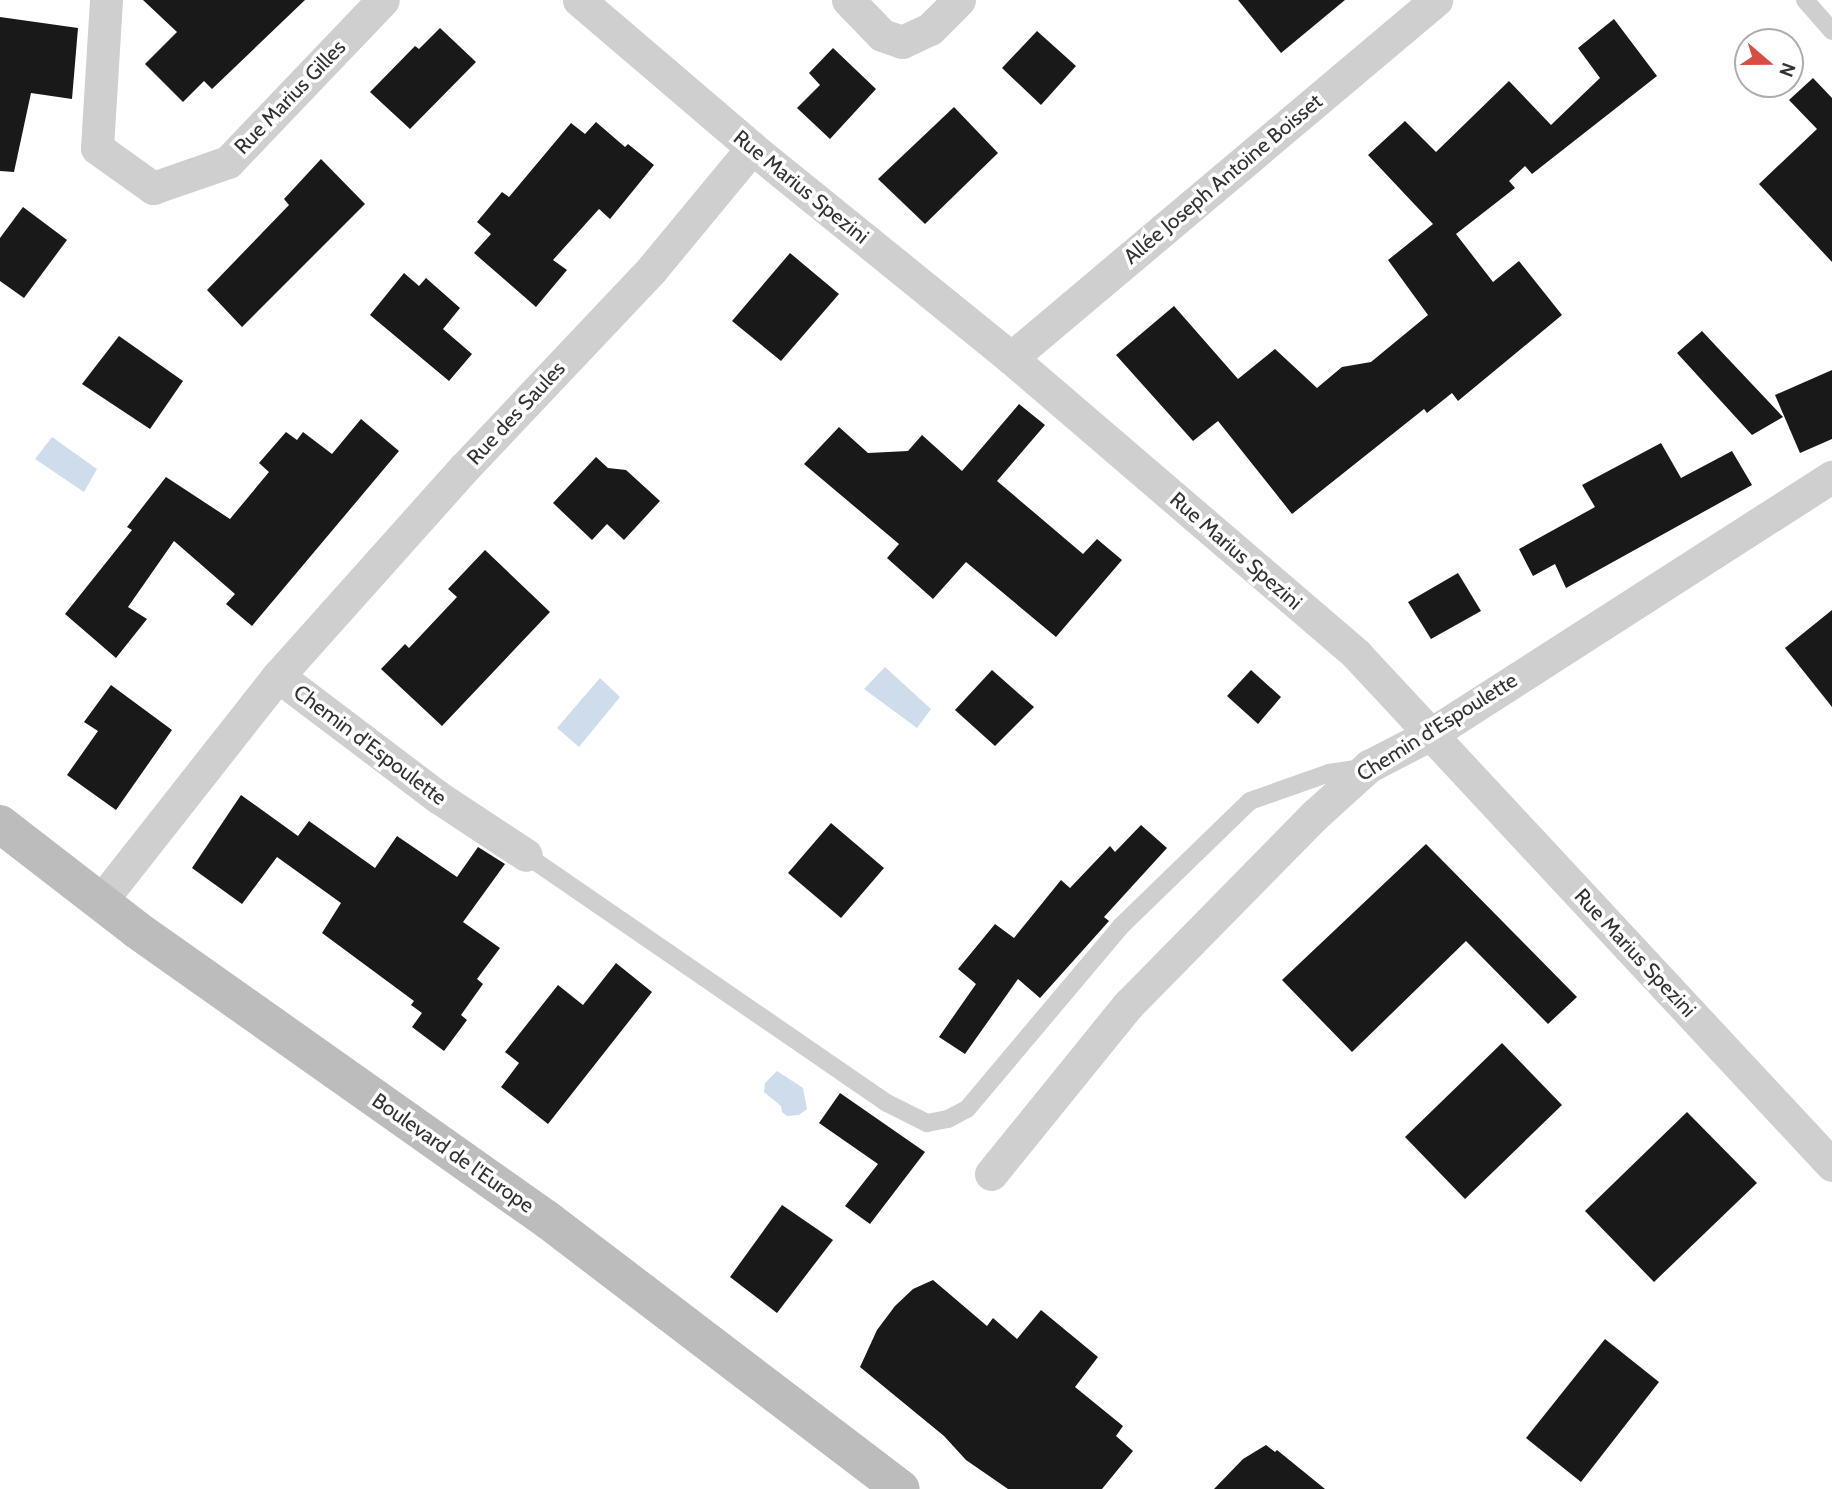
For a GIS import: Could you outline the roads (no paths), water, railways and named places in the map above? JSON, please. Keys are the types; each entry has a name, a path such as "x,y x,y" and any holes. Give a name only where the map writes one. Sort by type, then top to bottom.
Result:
{"main road":[{"name":"Boulevard de l'Europe","path":"0,824 100,902 549,1221 901,1489"}],"street":[{"name":"Rue Marius Gilles","path":"106,0 97,148 153,188 228,162 383,0"},
{"name":"Rue Marius Spezini","path":"579,0 751,148 1011,358 1357,655 1832,1165"},
{"path":"848,0 882,35 902,42 930,29 959,0"},
{"name":"Allée Joseph Antoine Boisset","path":"1011,358 1436,0"},
{"name":"Rue des Saules","path":"278,676 465,467 653,269 751,148"},
{"name":"Chemin d'Espoulette","path":"991,1174 1128,1005 1316,814 1369,766 1431,734 1832,477"},
{"name":"Chemin d'Espoulette","path":"100,902 278,676 438,797 526,855"}],"lane":[{"path":"1805,0 1832,31"},
{"path":"526,855 887,1103 927,1123 948,1119 967,1109 1120,927 1250,802 1329,773 1369,766"}],"water":[{"path":"52,437 97,469 84,492 35,459"},
{"path":"885,667 931,709 917,728 864,689"},
{"path":"600,678 620,697 579,747 557,728"},
{"path":"777,1071 803,1088 807,1109 799,1115 787,1116 782,1112 781,1106 764,1092 765,1083"}]}
